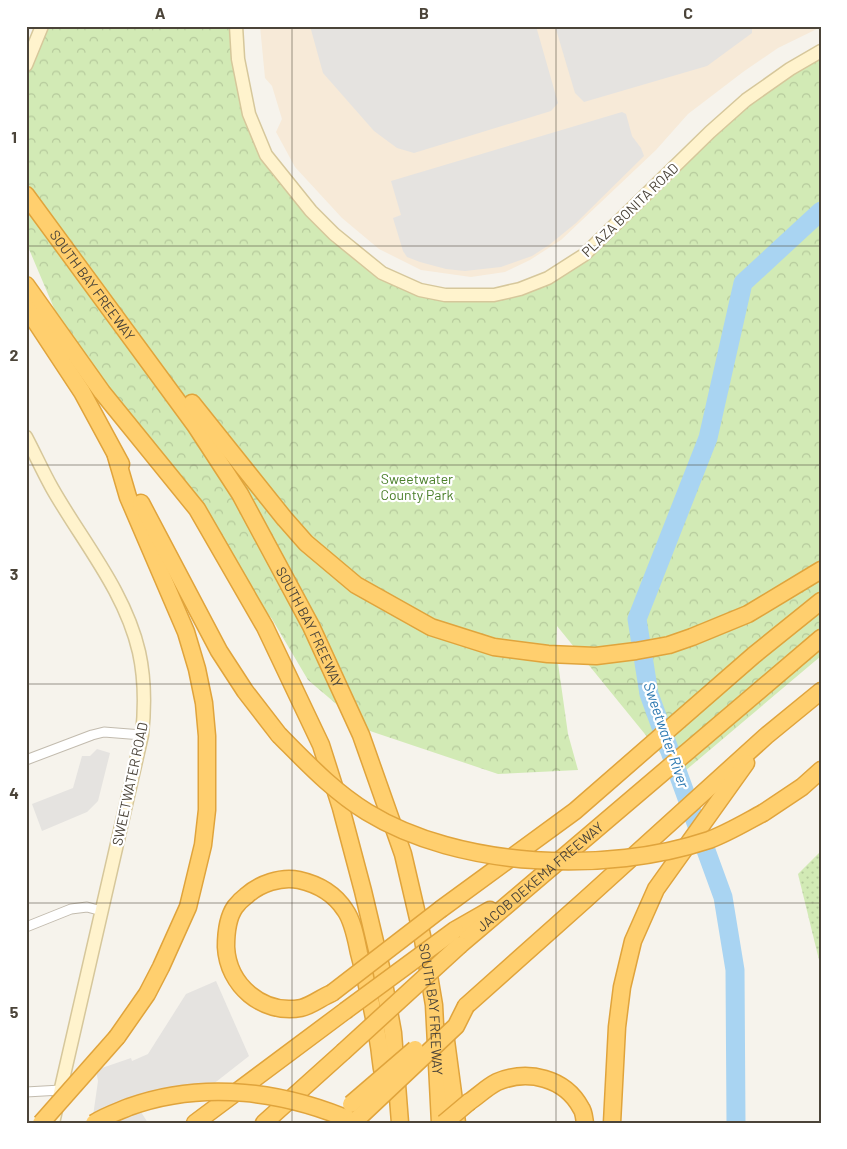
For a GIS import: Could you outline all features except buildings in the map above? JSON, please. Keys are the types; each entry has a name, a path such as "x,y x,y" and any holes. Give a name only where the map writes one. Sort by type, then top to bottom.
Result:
{"highway":[{"name":"SOUTH BAY FREEWAY","path":"26,195 98,290 195,424 240,494 311,626 361,735 403,854 423,940 434,1005 440,1123"},
{"path":"26,285 102,392 197,509 265,627 321,745 342,808 380,968 392,1033 400,1123"},
{"path":"98,290 284,518 306,542 356,585 431,627 494,646 548,654 596,656 636,651 669,645 692,638 748,614 821,570"},
{"path":"26,307 82,392 219,651 245,691 279,735 325,782 368,812 425,840 474,852 524,859 603,860 678,848 710,839 737,827 771,808 802,787 821,770"},
{"path":"41,1123 117,1037 147,994 188,907 201,854 208,810 208,736 197,669 186,632 128,497 116,456"},
{"path":"399,1101 386,1085 372,1004 355,936 346,910 330,893 312,883 293,879 268,883 250,892 235,906 229,921 226,943 227,959 234,976 243,990 260,1001 279,1009 302,1008 332,993 442,909 575,811 754,655 821,601"},
{"name":"JACOB DEKEMA FREEWAY","path":"264,1123 343,1052 458,937 522,892 821,638"},
{"path":"327,1123 466,1006 766,736 821,691"},
{"path":"612,1123 617,1027 622,987 633,941 656,889 766,736"},
{"path":"195,1123 345,1011 458,937"},
{"path":"423,940 441,1000 457,1123"},
{"path":"94,1123 104,1117 152,1099 203,1092 269,1095 325,1109 355,1123 456,1026 466,1006"},
{"path":"444,1123 497,1082 519,1076 545,1078 565,1089 582,1108 586,1123"}],"main road":[{"path":"26,66 42,26"},
{"name":"PLAZA BONITA ROAD","path":"236,26 238,59 249,114 266,155 317,217 334,234 382,274 420,290 445,295 494,295 520,289 548,278 584,255 740,105 790,69 821,52"},
{"name":"SWEETWATER ROAD","path":"26,437 52,489 113,588 131,627 139,652 144,685 142,735 53,1123"}],"street":[{"path":"26,760 104,732 142,735"},
{"path":"26,927 71,909 87,907 102,911"},
{"path":"26,1092 61,1090"}],"shaded area":[{"path":"260,26 821,27 778,48 688,114 656,150 561,240 530,260 505,272 471,277 421,270 379,249 342,218 295,167 276,132 282,119 272,86 265,78"},
{"path":"310,26 536,26 558,103 551,111 414,153 397,148 374,131 323,73"},
{"path":"555,26 752,26 752,33 707,66 584,102 575,93"},
{"path":"622,112 626,114 632,136 641,148 644,156 576,223 532,256 501,267 465,271 446,269 420,262 407,257 403,251 393,218 401,215 391,181"},
{"path":"97,749 110,753 98,801 87,812 42,831 32,804 73,788 82,756 90,756"},
{"path":"216,981 249,1056 212,1085 141,1112 148,1123 92,1123 98,1081 96,1070 131,1058 132,1061 148,1054 186,994"}],"green space":[{"name":"Sweetwater County Park","path":"41,26 236,26 257,135 309,209 403,283 480,296 560,271 722,120 821,52 821,656 679,776 557,626 556,649 568,734 578,770 498,774 367,730 308,680 272,619 174,492 70,346 26,242 26,61"},
{"path":"821,851 821,968 798,874"}],"waterway":[{"name":"Sweetwater River","path":"736,1123 735,970 723,897 649,694 637,619 708,438 743,283 821,211"}]}
